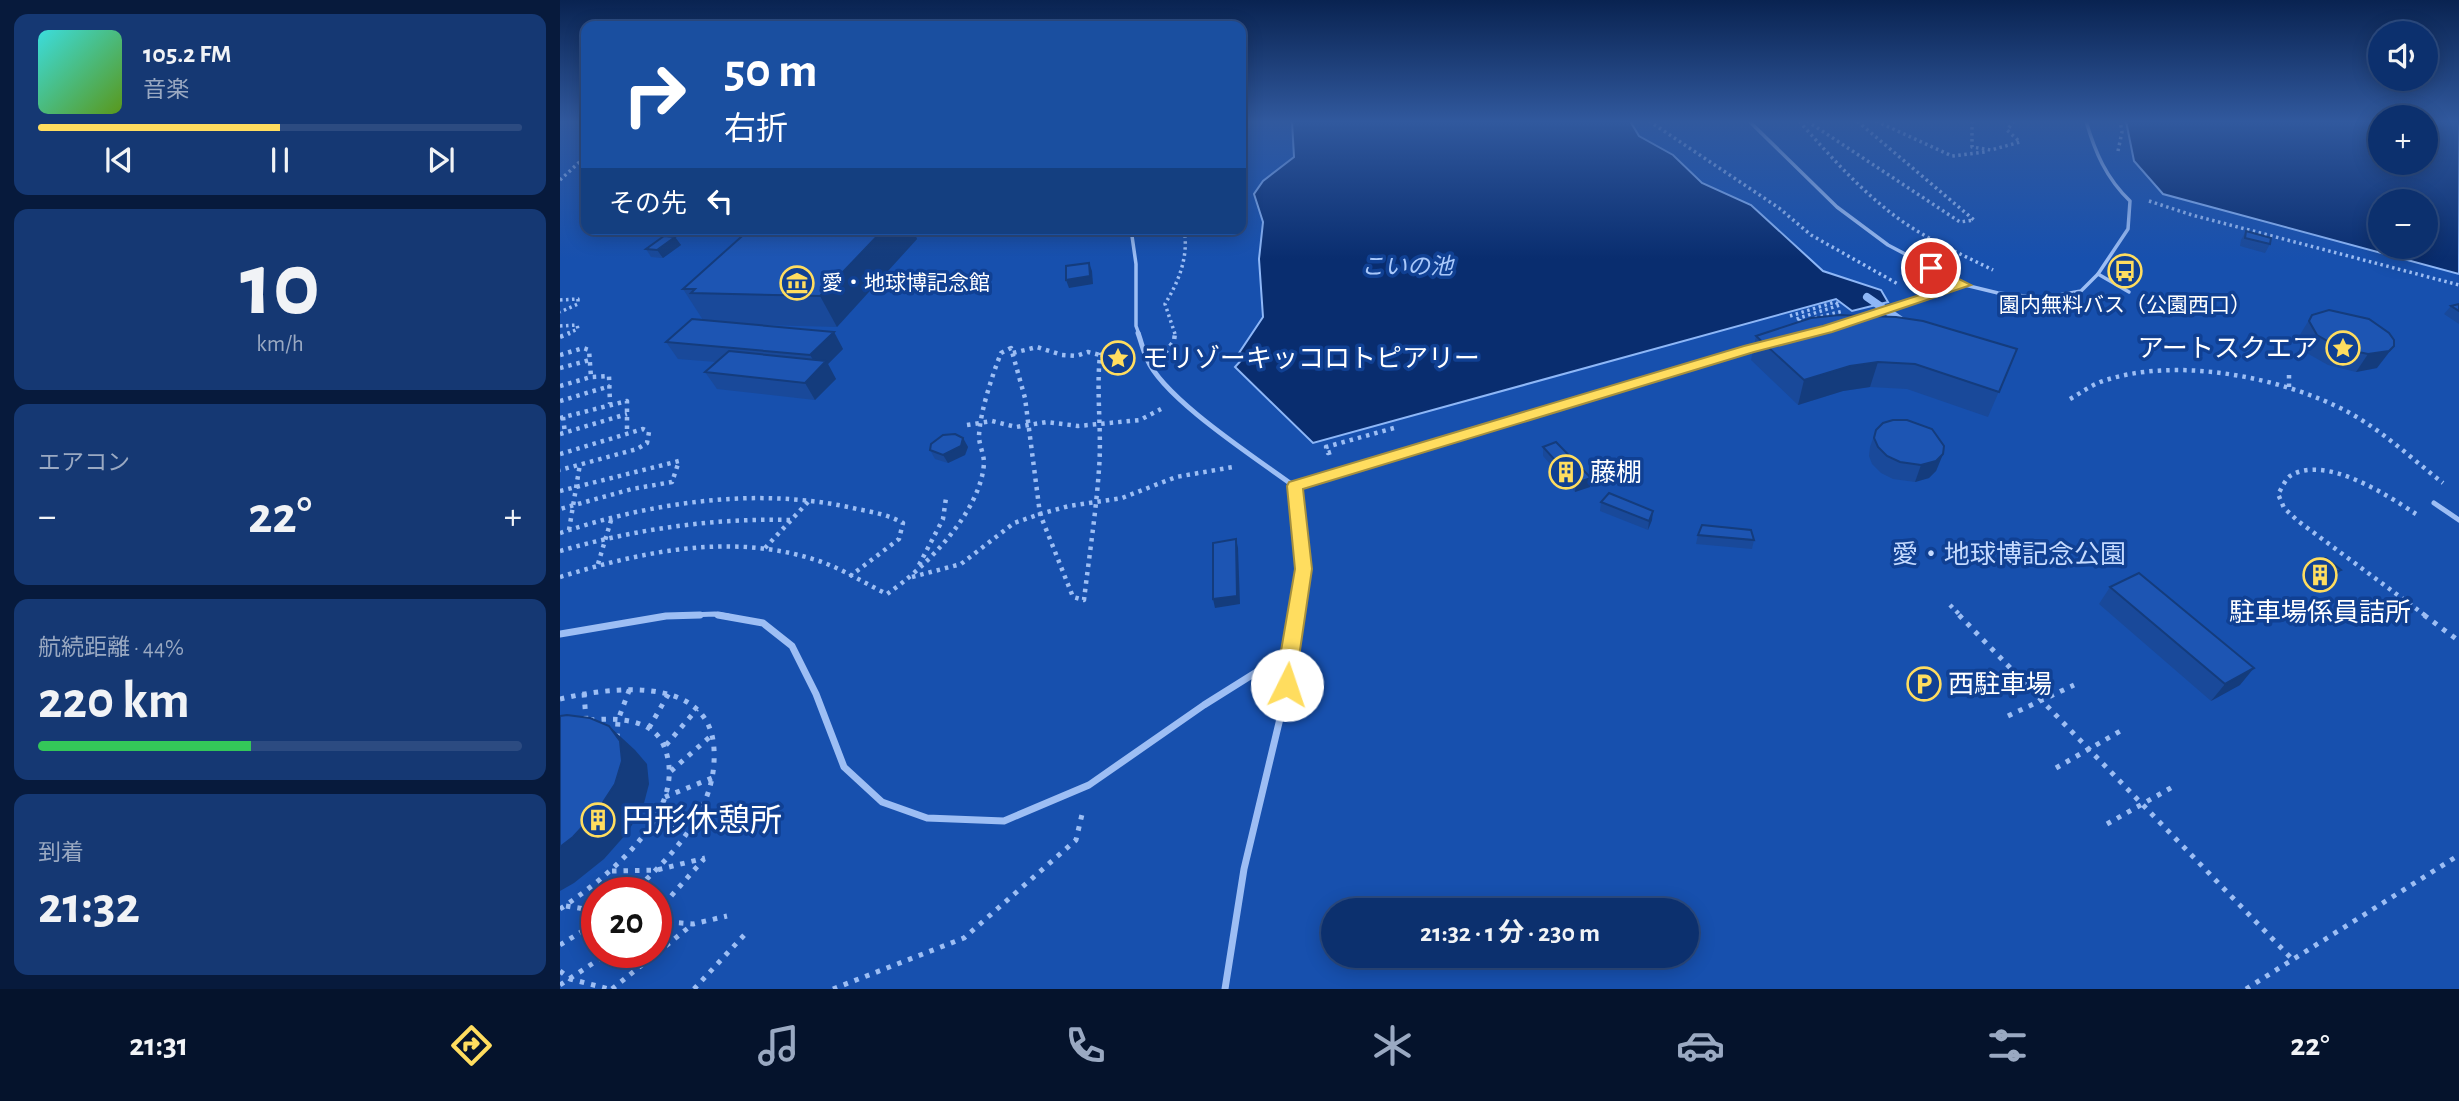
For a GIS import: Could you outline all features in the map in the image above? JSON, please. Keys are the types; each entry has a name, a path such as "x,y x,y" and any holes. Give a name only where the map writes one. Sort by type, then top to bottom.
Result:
{"lane":[{"path":"1797,167 1838,207 1888,245 1965,285 1998,293 2043,298 2081,291 2098,274 2128,229 2130,201 2112,185 2102,167"},
{"path":"1132,235 1136,264 1136,326 1147,360 1163,383 1181,400 1294,486 1303,569 1287,685 1244,869 1225,989"},
{"path":"2098,274 2129,292"},
{"path":"1849,321 1965,285"},
{"path":"1294,486 1760,346"},
{"path":"2434,503 2459,520"},
{"path":"560,634 666,616 715,614 763,623 792,646 816,694 844,767 882,802 928,818 1004,821 1090,785 1204,705 1290,651"}],"path":[{"path":"560,180 574,167"},
{"path":"1718,167 1779,208 1811,235 1920,297"},
{"path":"1842,167 1898,218 1943,245 1995,271"},
{"path":"1877,167 1960,222 1974,220 1912,167"},
{"path":"2122,193 2192,215 2459,285"},
{"path":"1147,360 1164,354 1174,345 1176,336 1165,304 1179,283 1185,235"},
{"path":"560,300 578,299 578,304 560,312"},
{"path":"1790,316 1835,302 1840,305 1796,319 1800,322 1841,310 1846,314"},
{"path":"560,326 577,325 578,329 560,337"},
{"path":"1013,353 1037,347 1062,355 1076,356 1088,352 1100,355 1142,346"},
{"path":"560,355 583,348 589,350 591,377"},
{"path":"560,577 598,564 678,549 710,546 765,548 819,561 887,594 912,577 953,531 976,494 984,462 979,436 993,373 1001,353 1011,348 1025,398 1040,514 1073,597 1084,600 1096,503 1100,423 1097,385 1100,355"},
{"path":"560,368 590,360"},
{"path":"2070,399 2106,380 2156,372 2215,374 2288,388 2350,413 2448,487"},
{"path":"2288,388 2289,375"},
{"path":"560,386 591,377 609,376 610,404"},
{"path":"560,401 610,386"},
{"path":"967,425 992,421 1016,427 1047,422 1078,426 1140,420 1181,400"},
{"path":"627,414 562,433 561,418 627,401 627,414 627,434"},
{"path":"560,454 643,429 649,432 647,443 637,449 560,470"},
{"path":"560,491 679,461 672,482 560,509"},
{"path":"912,577 961,564 1014,523 1040,514 1122,498 1176,477 1261,461"},
{"path":"569,530 580,464"},
{"path":"2427,521 2372,485 2326,471 2304,470 2288,478 2281,485 2278,494 2284,508 2298,521 2459,641"},
{"path":"912,577 943,519 946,498"},
{"path":"560,533 612,517 726,499 809,501 840,505 892,517 902,523 899,539 849,576"},
{"path":"765,548 809,501"},
{"path":"598,564 612,517"},
{"path":"560,551 607,537 688,522 748,518 791,520"},
{"path":"1950,605 2293,960"},
{"path":"2008,716 2074,685"},
{"path":"617,741 618,720 630,688"},
{"path":"560,699 584,693 630,688 669,693 697,709 713,735 715,764 712,778 693,822 650,877"},
{"path":"584,693 586,720"},
{"path":"649,728 669,693"},
{"path":"666,745 697,709"},
{"path":"562,908 611,871 647,831 665,797 671,771 666,745 649,728 618,720 577,722"},
{"path":"2056,768 2122,730"},
{"path":"671,771 713,735"},
{"path":"665,797 712,778"},
{"path":"833,989 964,938 1076,840 1090,785"},
{"path":"2108,824 2176,785"},
{"path":"647,831 693,822"},
{"path":"2246,989 2459,855"},
{"path":"611,871 657,870 705,858 672,897"},
{"path":"562,908 581,910"},
{"path":"672,922 694,924 727,916"},
{"path":"560,971 570,979 610,989 694,924"},
{"path":"560,945 581,932"},
{"path":"694,989 747,932"},
{"path":"560,985 586,968"}],"green space":[{"name":"愛・地球博記念公園","path":"560,167 581,167 581,235 1246,235 1246,167 2368,167 2368,175 2438,175 2438,167 2459,167 2459,989 560,989"}],"water":[{"name":"こいの池","path":"1281,167 1686,167 1702,183 1751,205 1823,271 1881,290 1888,302 1852,311 1836,299 1313,443 1235,367 1246,355 1239,353 1263,317 1259,259 1263,222 1254,194 1263,181"},
{"path":"2139,167 2368,167 2368,175 2438,175 2438,167 2459,167 2459,274 2404,259 2438,259 2438,189 2368,189 2368,249 2163,194"}],"building":[{"path":"2246,231 2271,238 2270,244 2245,238"},
{"path":"743,235 878,235 820,296 691,293 695,289 683,289"},
{"path":"664,236 675,237 657,250 646,249"},
{"path":"1089,263 1090,276 1066,280 1066,266"},
{"path":"2329,310 2369,319 2389,333 2394,340 2394,346 2389,351 2368,354 2340,348 2317,335 2309,321 2312,315"},
{"path":"1839,315 1923,321 2017,349 1999,392 1915,364 1878,362 1850,366 1804,380 1756,336 1811,318"},
{"path":"692,319 834,332 810,355 666,342"},
{"path":"729,351 826,361 805,383 705,372"},
{"path":"1907,420 1932,429 1944,446 1943,454 1936,461 1921,465 1900,462 1887,456 1874,438 1876,430 1883,423"},
{"path":"955,434 963,438 961,446 943,455 930,450 931,444 943,435"},
{"path":"1556,442 1591,478 1576,483 1543,447"},
{"path":"1609,493 1653,511 1649,521 1601,502"},
{"path":"1702,525 1751,530 1754,540 1698,535"},
{"path":"1236,539 1237,596 1213,599 1213,543"},
{"path":"2326,558 2341,570 2330,574 2315,562"},
{"path":"2139,573 2254,668 2225,684 2110,587"},
{"path":"560,716 590,718 609,726 620,741 622,761 615,784 598,810 560,847"}],"waterway":[{"path":"1867,297 1906,324"}],"place":[{"name":"園内無料バス（公園西口）","path":"2125,271"},
{"name":"愛・地球博記念館","path":"797,283"},
{"name":"アートスクエア","path":"2343,348"},
{"name":"モリゾーキッコロトピアリー","path":"1118,358"},
{"name":"藤棚","path":"1566,472"},
{"name":"駐車場係員詰所","path":"2320,575"},
{"name":"西駐車場","path":"1924,684"},
{"name":"円形休憩所","path":"598,820"}],"route":[{"path":"1287,685 1303,569 1294,486 1749,349 1828,329 1920,297 1965,285 1931,268"}]}
